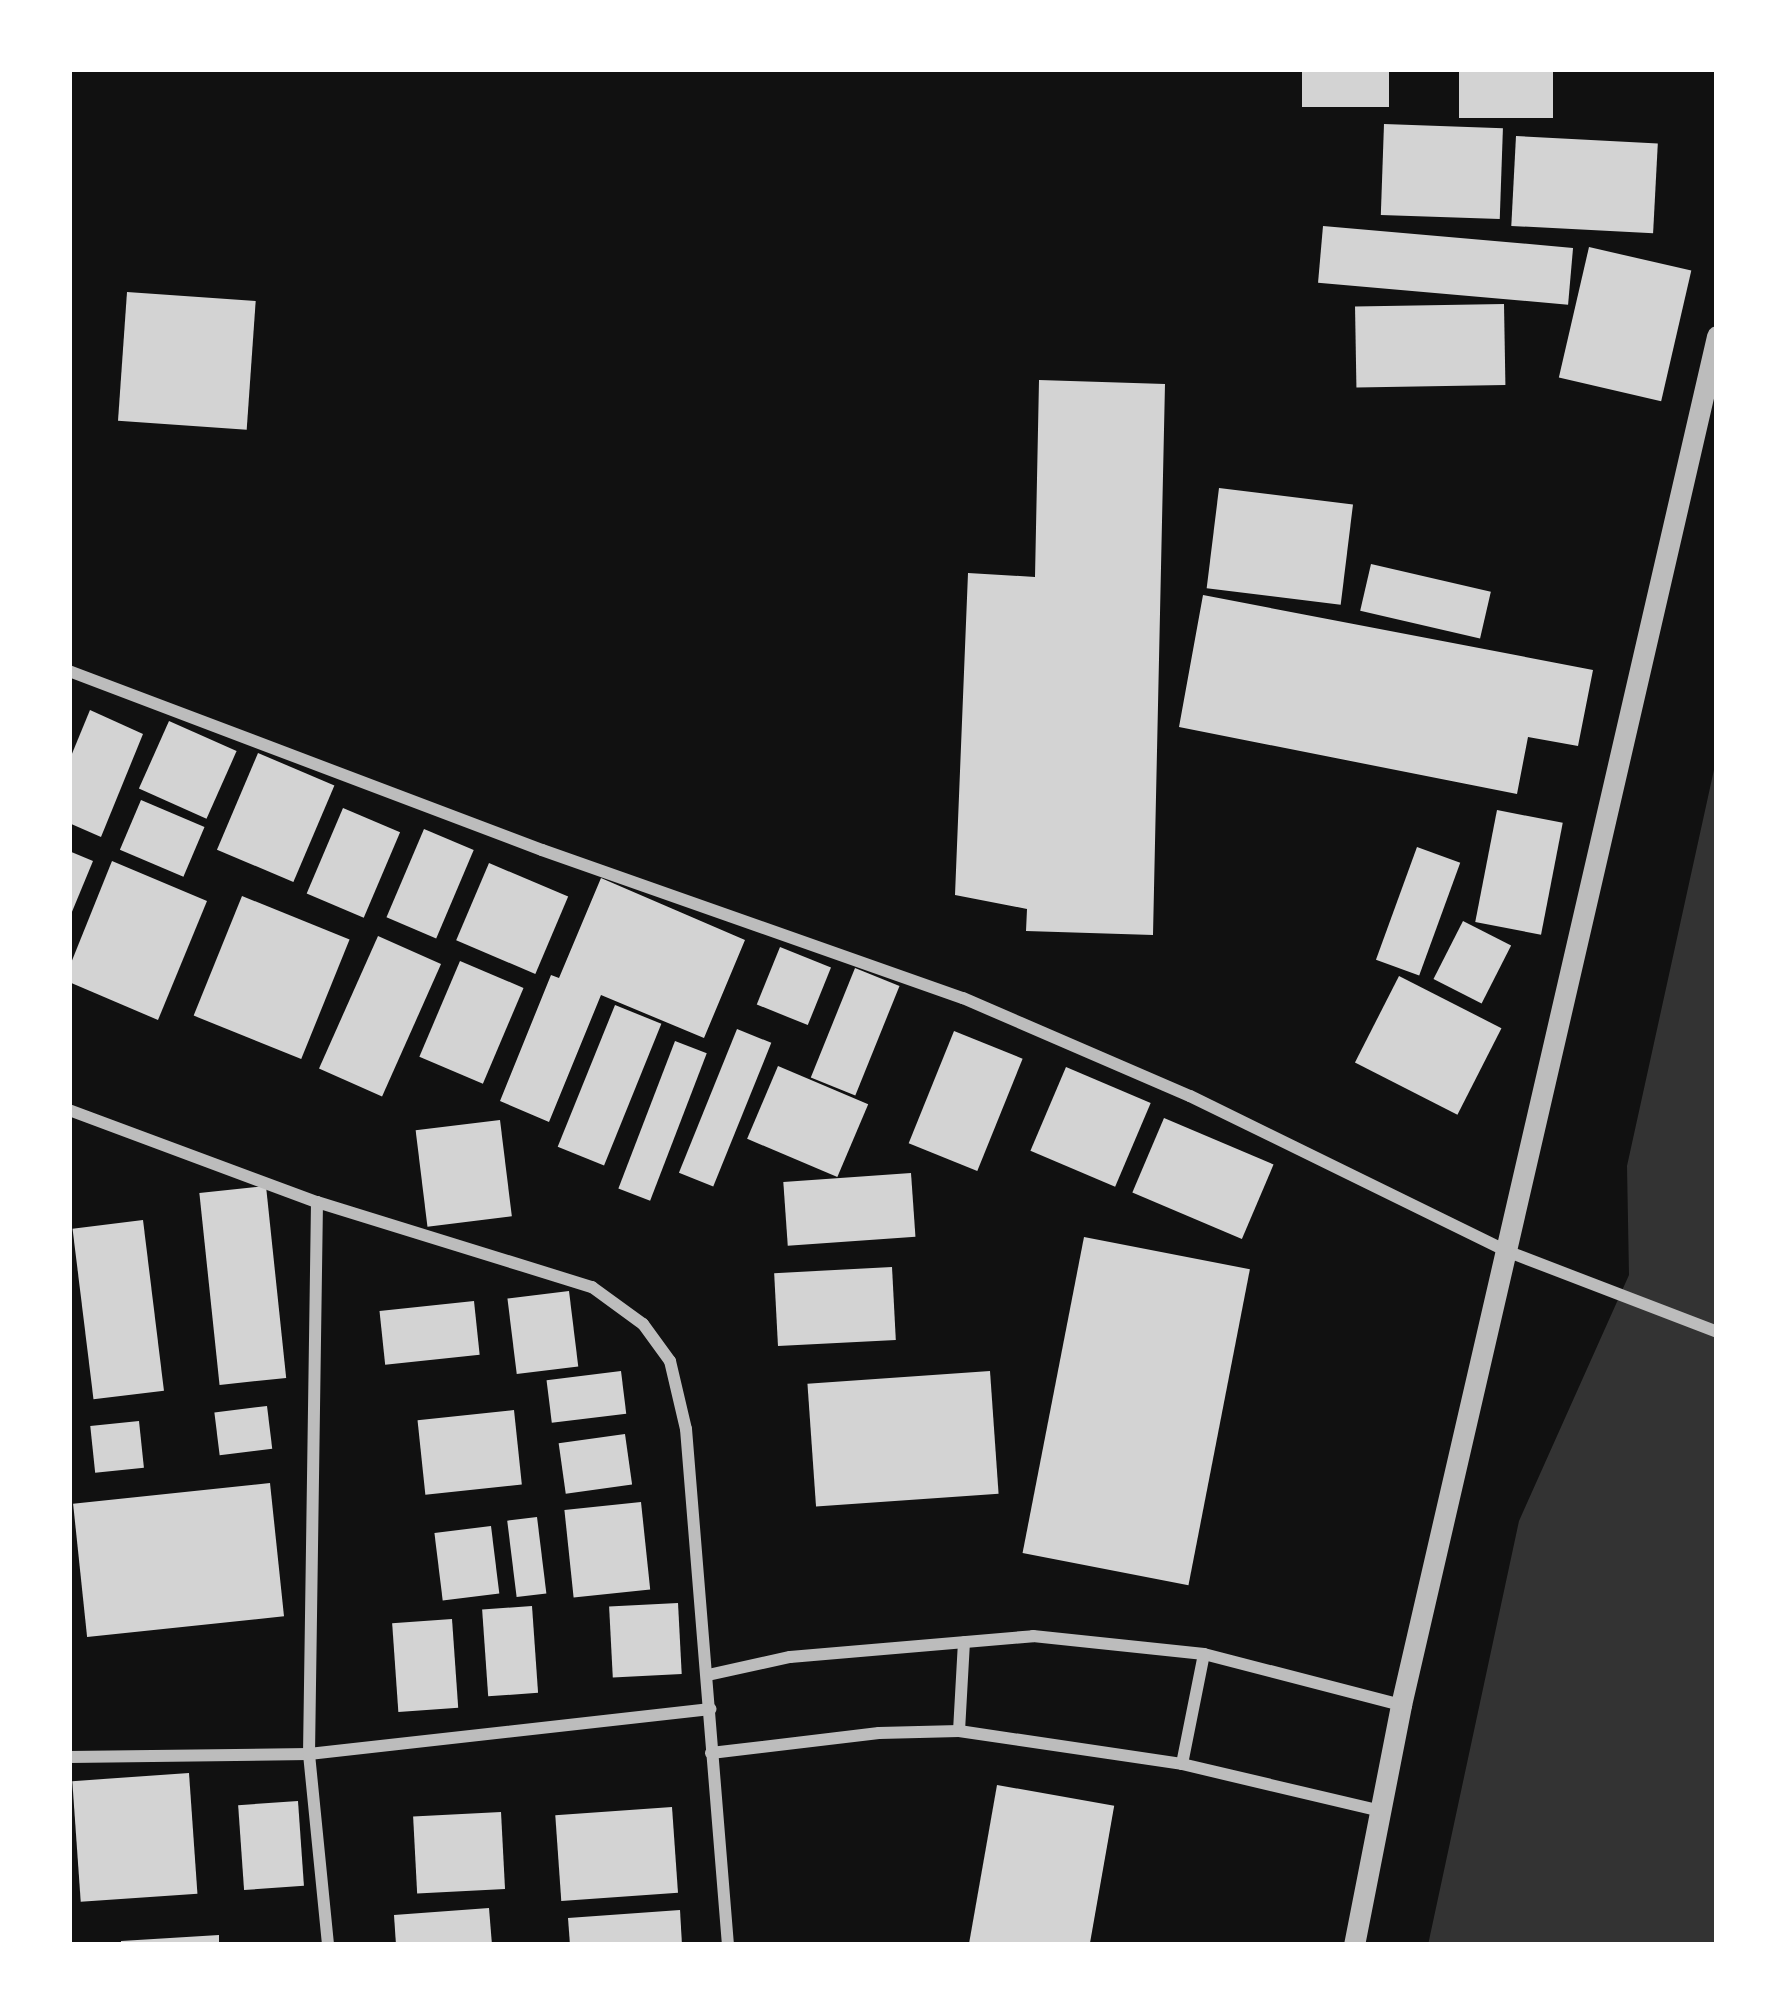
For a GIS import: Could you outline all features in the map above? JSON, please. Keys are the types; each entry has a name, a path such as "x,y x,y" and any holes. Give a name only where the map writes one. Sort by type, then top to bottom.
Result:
{"street":[{"path":"1354,1945 1401,1705 1717,336"},
{"path":"69,671 542,850 963,998 1233,1116 1508,1252 1717,1333"},
{"path":"69,1110 317,1202 592,1287 644,1324 670,1361 686,1430 728,1945"},
{"path":"317,1202 309,1754 328,1945"},
{"path":"708,1675 790,1657 1034,1636 1204,1654 1401,1705"},
{"path":"959,1731 964,1642"},
{"path":"1182,1764 1204,1654"},
{"path":"69,1757 309,1754 710,1709"},
{"path":"712,1753 879,1733 959,1731 1182,1764 1382,1811"}],"shaded area":[{"path":"1717,756 1717,1945 1428,1945 1519,1521 1629,1275 1627,1166"}],"building":[{"path":"1302,69 1389,69 1389,107 1302,107"},
{"path":"1459,69 1553,69 1553,118 1459,118"},
{"path":"1384,124 1503,128 1500,219 1381,215"},
{"path":"1516,136 1658,143 1653,233 1511,226"},
{"path":"1323,226 1573,248 1568,305 1318,283"},
{"path":"1589,247 1691,271 1661,401 1559,378"},
{"path":"127,292 256,301 247,430 118,421"},
{"path":"1504,304 1505,385 1356,388 1355,307"},
{"path":"1039,380 1165,384 1153,935 1026,931 1027,909 955,895 968,573 1035,577"},
{"path":"1219,488 1353,504 1341,605 1207,588"},
{"path":"1371,564 1491,592 1480,638 1360,611"},
{"path":"1203,595 1593,670 1578,746 1528,737 1517,794 1179,727"},
{"path":"90,710 143,734 101,837 69,823 69,761"},
{"path":"169,721 237,751 207,819 139,789"},
{"path":"258,753 334,785 293,882 217,850"},
{"path":"141,800 205,827 183,877 120,850"},
{"path":"343,808 400,832 364,918 307,894"},
{"path":"1497,810 1563,823 1541,935 1475,922"},
{"path":"424,829 474,850 436,938 386,917"},
{"path":"1417,847 1460,863 1419,975 1376,960"},
{"path":"69,851 93,861 69,919"},
{"path":"112,861 207,901 158,1020 69,982 69,968"},
{"path":"489,863 568,897 535,974 456,940"},
{"path":"601,878 745,940 704,1038 601,995 549,1122 500,1101 551,975 559,978"},
{"path":"242,896 350,939 301,1059 194,1016"},
{"path":"1463,921 1511,946 1482,1003 1433,979"},
{"path":"378,936 441,964 382,1097 319,1068"},
{"path":"780,947 831,968 808,1025 757,1004"},
{"path":"460,961 524,988 483,1084 419,1057"},
{"path":"855,968 900,986 855,1095 811,1077"},
{"path":"1399,976 1501,1028 1457,1115 1355,1062"},
{"path":"615,1005 661,1024 604,1166 558,1147"},
{"path":"737,1029 771,1043 713,1187 679,1173"},
{"path":"954,1031 1023,1059 977,1171 909,1143"},
{"path":"675,1041 707,1053 650,1201 618,1189"},
{"path":"778,1066 868,1104 837,1177 747,1139"},
{"path":"1066,1067 1151,1103 1115,1187 1030,1151"},
{"path":"1164,1118 1274,1164 1242,1239 1132,1193"},
{"path":"500,1120 512,1216 427,1227 416,1130"},
{"path":"911,1173 915,1237 788,1246 783,1182"},
{"path":"266,1186 286,1378 220,1385 199,1193"},
{"path":"143,1220 164,1391 93,1399 73,1229"},
{"path":"1084,1237 1250,1269 1188,1585 1023,1553"},
{"path":"892,1267 896,1340 778,1346 774,1273"},
{"path":"569,1291 578,1366 517,1374 507,1299"},
{"path":"474,1301 480,1355 385,1365 380,1311"},
{"path":"621,1371 626,1414 552,1423 547,1380"},
{"path":"990,1371 999,1494 816,1506 807,1384"},
{"path":"267,1406 272,1449 220,1455 214,1412"},
{"path":"514,1410 522,1485 425,1495 418,1420"},
{"path":"139,1421 144,1468 95,1473 90,1426"},
{"path":"625,1434 632,1485 566,1494 559,1443"},
{"path":"270,1483 284,1616 87,1637 73,1504"},
{"path":"641,1502 650,1590 574,1598 564,1510"},
{"path":"537,1517 546,1593 517,1597 507,1521"},
{"path":"491,1526 499,1593 443,1600 434,1533"},
{"path":"678,1603 682,1674 613,1678 609,1607"},
{"path":"532,1606 538,1693 488,1696 482,1609"},
{"path":"452,1619 458,1708 398,1712 392,1623"},
{"path":"189,1773 197,1894 81,1902 72,1781"},
{"path":"997,1785 1114,1806 1090,1945 969,1945"},
{"path":"298,1801 304,1886 244,1890 238,1805"},
{"path":"672,1807 678,1893 561,1901 555,1815"},
{"path":"501,1812 505,1889 417,1894 413,1817"},
{"path":"489,1908 492,1945 396,1945 394,1915"},
{"path":"680,1910 682,1945 570,1945 568,1918"},
{"path":"219,1935 219,1945 121,1945 121,1941"}]}
